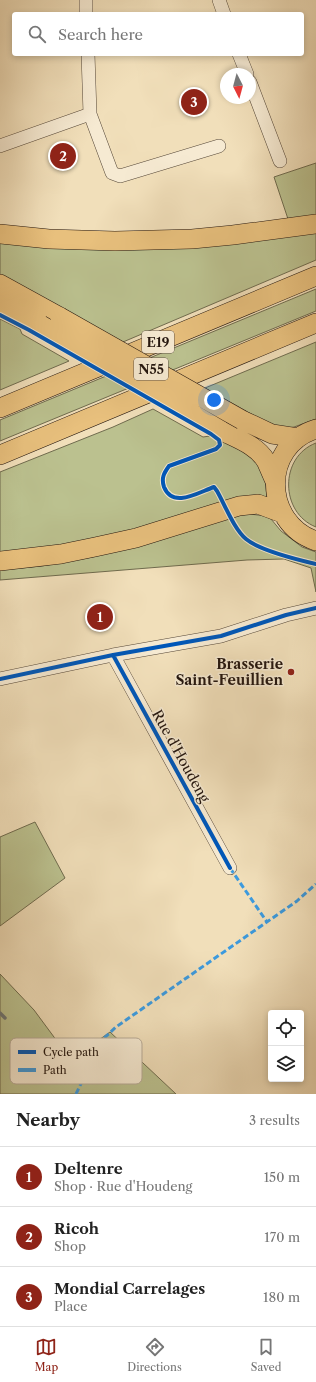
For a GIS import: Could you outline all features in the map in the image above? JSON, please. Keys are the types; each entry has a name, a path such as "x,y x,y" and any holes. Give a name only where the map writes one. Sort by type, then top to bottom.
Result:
{"highway":[{"path":"0,234 49,239 115,241 185,239 233,235 316,224"},
{"name":"E19","path":"0,408 316,276"},
{"name":"N55","path":"0,284 242,420 272,434 298,438"},
{"name":"N55","path":"0,304 220,430 251,446 266,461 275,481"},
{"path":"0,455 316,323"},
{"name":"N55","path":"316,429 298,438 289,446 282,456 275,481 276,498 282,513 290,525 302,535 316,542"},
{"path":"0,561 60,554 136,538 239,506 258,504 282,513"}],"street":[{"path":"86,0 86,12"},
{"path":"219,0 223,12"},
{"path":"88,56 90,114 112,173 120,176 219,146"},
{"path":"241,56 245,68"},
{"path":"256,98 280,161"},
{"path":"0,146 90,114"},
{"path":"0,679 113,655 221,636 286,615 316,608"},
{"name":"Rue d'Houdeng","path":"113,655 230,868"}],"green space":[{"path":"316,163 316,215 288,219 274,177"},
{"path":"316,231 316,260 123,342 0,275 0,242"},
{"path":"316,289 316,311 0,441 0,420"},
{"path":"0,319 20,329 22,334 69,361 0,390"},
{"path":"316,342 316,419 294,427 282,429 253,415 205,388"},
{"path":"153,409 203,437 217,435 256,460 265,478 267,499 117,535 50,549 0,554 0,472 113,427"},
{"path":"316,443 316,527 304,520 296,510 290,498 289,485 290,472 295,460 304,450"},
{"path":"250,514 265,516 271,519 281,531 302,547 316,552 316,592 311,568 284,559 247,560 0,580 0,570 42,566 92,557 241,515"},
{"path":"35,822 65,878 0,926 0,837"},
{"path":"0,974 34,1010 55,1038 10,1038 10,1084 142,1084 142,1062 176,1094 0,1094"},
{"path":"110,1032 116,1038 102,1038"}],"waterway":[{"path":"0,1013 5,1018"}],"marked path":[{"path":"230,868 267,922"},
{"path":"104,1038 116,1027 297,901 316,884"},
{"path":"76,1094 81,1084"}],"cycle path":[{"path":"0,315 29,330 219,440 220,445 216,449 169,466 164,473 163,478 164,487 168,494 180,498 187,497 214,487 234,523 246,539 269,551 316,564"},
{"path":"0,679 113,655 221,636 286,615 316,608"},
{"path":"113,655 230,868"}],"place":[{"name":"Mondial Carrelages","path":"194,102"},
{"name":"Ricoh","path":"63,156"},
{"name":"Deltenre","path":"100,617"},
{"name":"Brasserie Saint-Feuillien","path":"291,672"}]}
